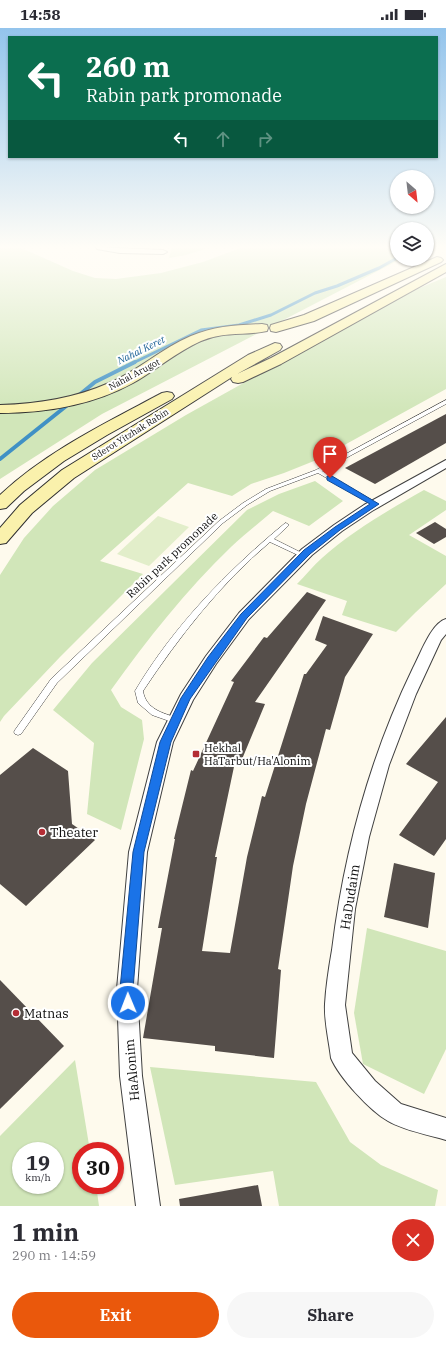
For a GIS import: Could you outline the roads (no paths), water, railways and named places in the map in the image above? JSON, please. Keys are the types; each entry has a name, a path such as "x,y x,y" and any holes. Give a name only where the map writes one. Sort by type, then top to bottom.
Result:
{"main road":[{"path":"269,328 309,318 344,302"},
{"path":"290,341 338,313 362,302"},
{"path":"148,422 185,403 271,364 383,302"},
{"path":"269,328 290,335 290,341"},
{"name":"Sderot Yitzhak Rabin","path":"0,504 25,482 66,454 239,355 252,341 249,335 252,332 269,328"},
{"name":"Nahal Arugot","path":"0,409 39,407 81,398 116,386 201,336 225,330 269,328"},
{"name":"Nahal Arugot","path":"0,416 54,410 104,397 131,385 206,341 228,336 240,336 275,347"},
{"name":"Sderot Yitzhak Rabin","path":"0,539 26,509 47,490 86,462 262,352 290,341"}],"street":[{"name":"HaAlonim","path":"148,1206 131,1076 127,989 138,852 165,742 186,698 211,660 244,616 304,556 338,528 375,504 446,463"},
{"name":"HaDudaim","path":"446,624 435,638 408,694 381,765 362,830 346,909 335,1005 342,1058 367,1089 395,1113 446,1129"}],"lane":[{"name":"Rabin park promonade","path":"18,732 54,681 221,522 245,504 268,490 318,471 446,402"},
{"path":"318,471 375,504"},
{"path":"175,720 155,713 141,701 139,691 152,670 184,627 221,585 269,539 286,525"},
{"path":"269,539 304,556"}],"waterway":[{"name":"Nahal Keret","path":"133,363 201,330 239,325 271,315 297,302"},
{"name":"Nahal Keret","path":"78,396 95,382 133,363"},
{"name":"Nahal Keret","path":"0,459 70,403"}],"place":[{"name":"Hekhal HaTarbut/Ha'Alonim","path":"196,754"},
{"name":"Theater","path":"42,832"},
{"name":"Matnas","path":"16,1013"}]}
